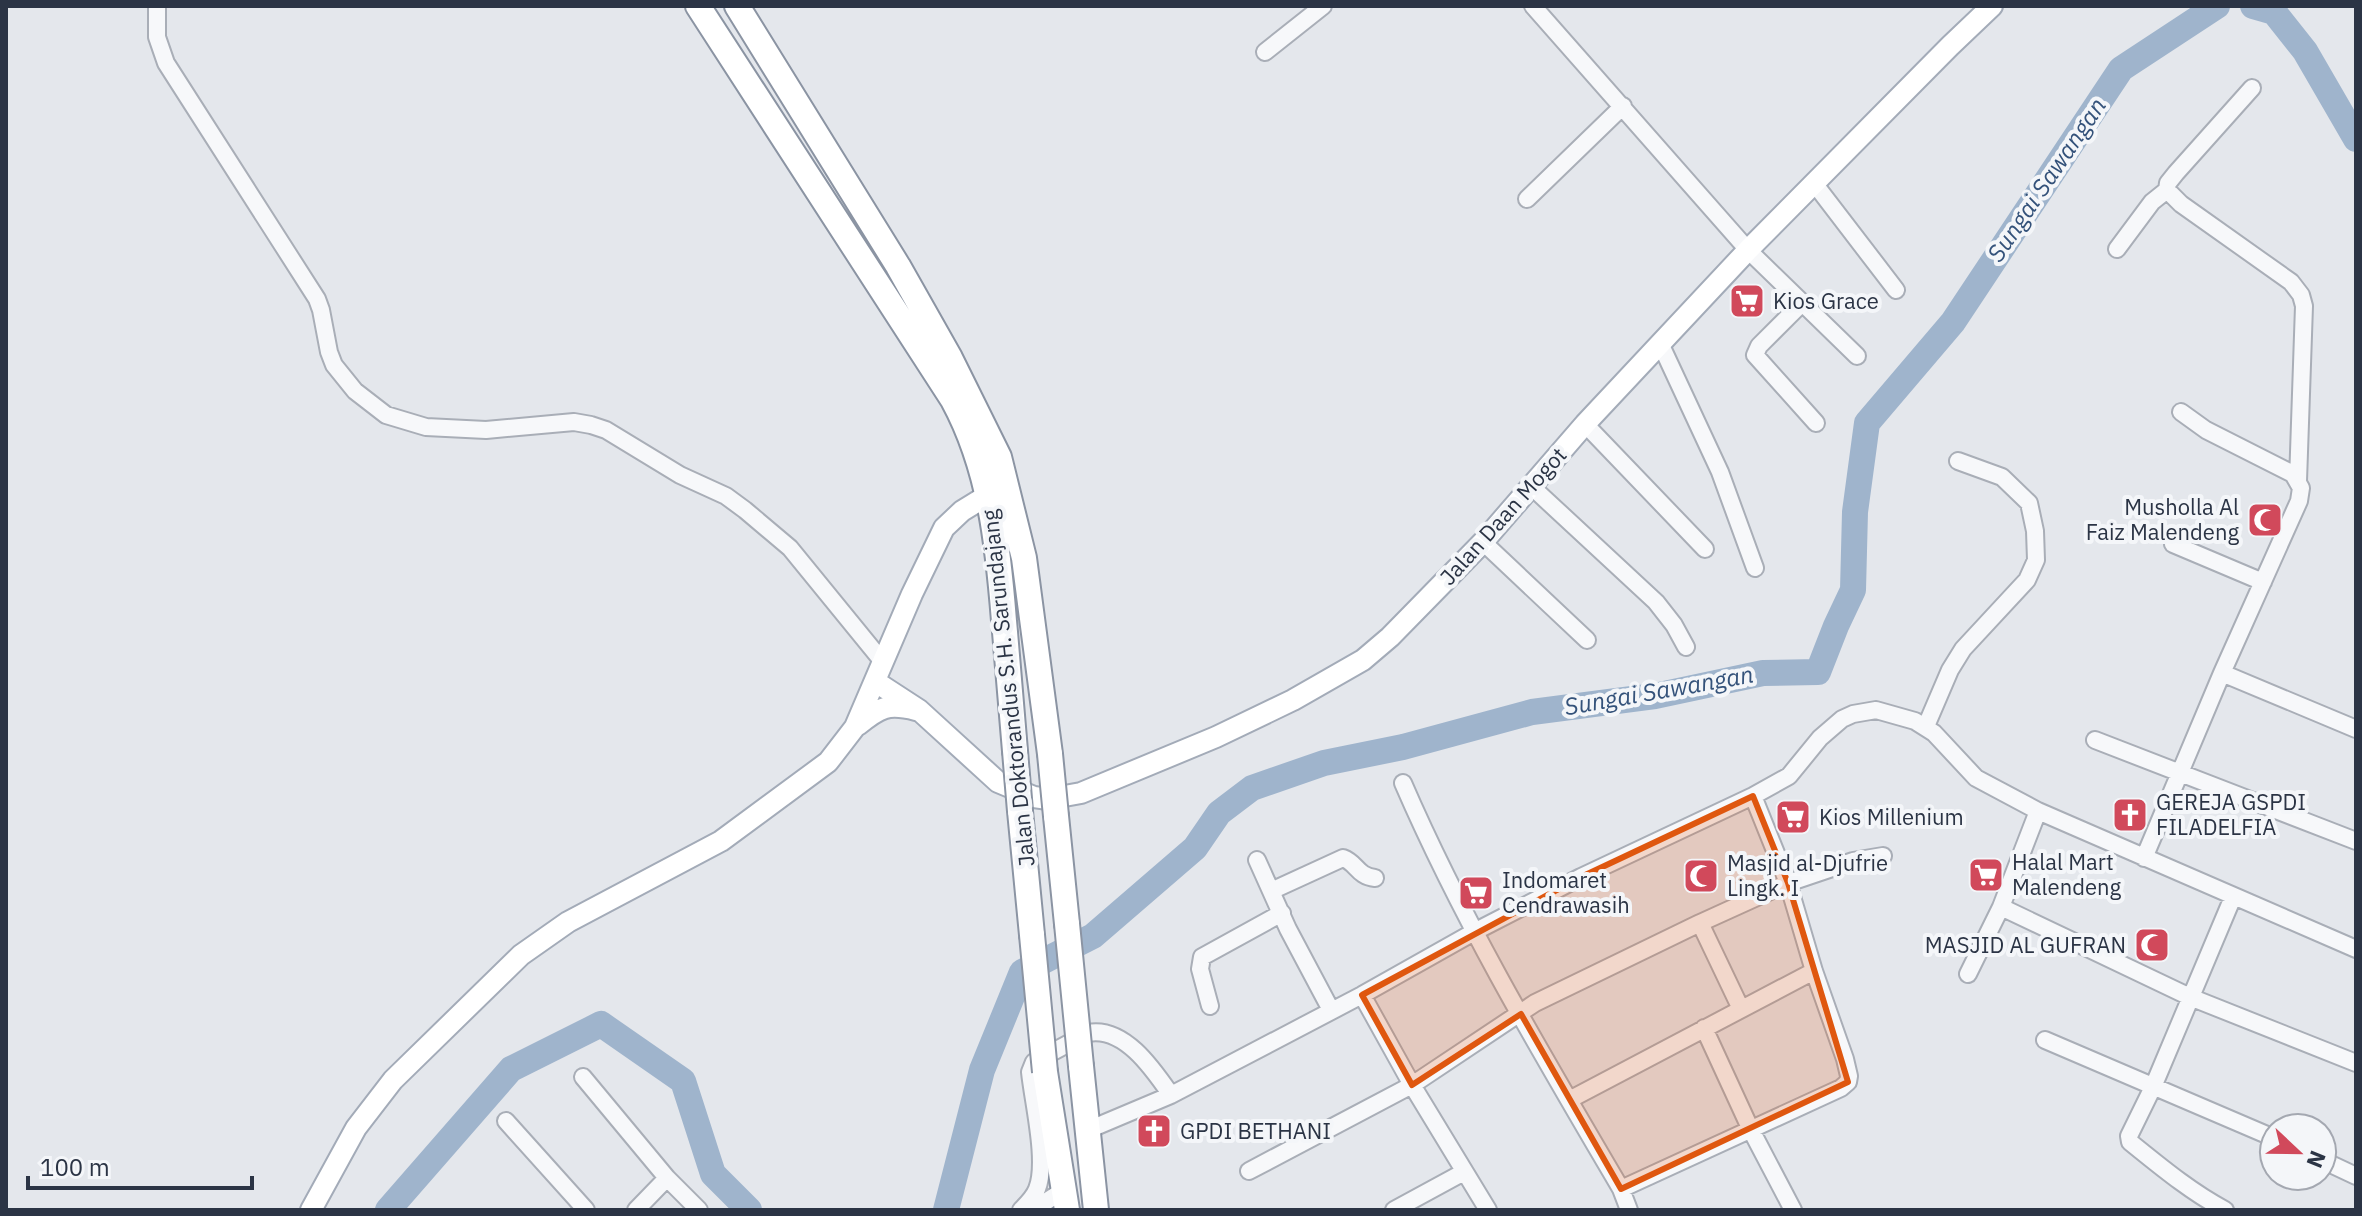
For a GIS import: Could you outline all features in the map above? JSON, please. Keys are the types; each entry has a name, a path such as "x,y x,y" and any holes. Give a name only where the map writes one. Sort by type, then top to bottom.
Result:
{"highway":[{"name":"Jalan Doktorandus S.H. Sarundajang","path":"698,6 953,400 999,493 1027,574 1050,754 1096,1210"},
{"name":"Jalan Doktorandus S.H. Sarundajang","path":"737,6 898,266 950,358 999,457 998,550 1015,751 1045,1072 1065,1200"}],"main road":[{"name":"Jalan Daan Mogot","path":"876,682 919,710 998,782 1015,791 1048,799 1081,793 1229,731 1293,700 1363,660 1401,626 1483,542 1585,424 1748,250 1992,6"},
{"path":"311,1210 356,1128 393,1080 521,955 568,922 731,833 828,762 855,727 944,528 962,511 999,493"},
{"path":"855,727 879,708 899,705 919,710"}],"street":[{"path":"157,6 157,37 166,63 317,299 334,365 355,391 386,415 426,427 486,430 574,422 606,430 680,475 726,496 745,510 790,548 883,662"},
{"path":"1265,52 1323,6"},
{"path":"1533,6 1748,250 1857,356"},
{"path":"2117,249 2152,202 2167,190 2176,173 2252,88"},
{"path":"1527,199 1623,106"},
{"path":"1814,183 1896,290"},
{"path":"2167,190 2181,204 2291,282 2301,295 2304,306 2298,481"},
{"path":"1802,303 1759,346 1755,355 1816,423"},
{"path":"1660,343 1720,472 1755,568"},
{"path":"2144,858 2299,501 2301,488 2286,470 2218,437 2181,412"},
{"path":"1585,424 1705,549"},
{"path":"1926,726 1950,670 1963,649 2027,580 2036,560 2035,531 2029,503 2002,477 1958,461"},
{"path":"1532,487 1656,602 1686,647"},
{"path":"1483,542 1587,640"},
{"path":"2173,544 2263,582"},
{"path":"2222,673 2356,729"},
{"path":"1088,1130 1171,1095 1362,995 1474,932 1605,865 1753,796 1789,776 1820,738 1842,719 1876,710 1926,726 1976,778 2038,811 2356,949"},
{"path":"2095,740 2356,841"},
{"path":"1403,783 1474,932 1621,1189 1629,1210"},
{"path":"1621,1189 1841,1088 1848,1082 1845,1059 1788,883 1753,796"},
{"path":"1968,974 2001,907 2038,811"},
{"path":"1249,1171 1412,1085 1535,1003 1788,883 1853,861 1883,856"},
{"path":"1271,891 1343,858 1349,860 1362,875 1375,878"},
{"path":"1257,860 1331,1010"},
{"path":"2225,1210 2130,1142 2129,1132 2153,1087 2233,897"},
{"path":"2001,907 2190,997 2356,1063"},
{"path":"1210,1006 1200,969 1202,957 1282,913"},
{"path":"1700,923 1741,1009"},
{"path":"1569,1100 1814,971"},
{"path":"1362,995 1488,1210"},
{"path":"1704,1028 1750,1128 1793,1210"},
{"path":"1021,1210 1038,1188 1040,1171 1030,1072 1034,1062 1088,1033 1108,1033 1124,1041 1171,1095"},
{"path":"2045,1040 2258,1131"},
{"path":"583,1077 667,1178 699,1210"},
{"path":"506,1121 586,1210"},
{"path":"1394,1210 1464,1172"},
{"path":"636,1210 667,1178"},
{"path":"1033,1210 1065,1200"}],"highlighted area":[{"path":"1753,796 1788,883 1848,1082 1621,1189 1521,1014 1412,1085 1362,995 1581,877"}],"waterway":[{"name":"Sungai Sawangan","path":"946,1210 982,1070 1022,972 1093,936 1195,848 1219,813 1252,788 1324,763 1403,747 1532,712 1655,696 1763,673 1818,672 1853,590 1855,512 1867,423 1953,322 2121,69 2217,6"},
{"name":"Sungai Sawangan","path":"2253,6 2274,12 2305,51 2356,139"},
{"name":"Sungai Sawangan","path":"388,1210 511,1069 601,1024 683,1081 713,1174 749,1210"}],"place":[{"name":"Kios Grace","path":"1747,301"},
{"name":"Musholla Al Faiz Malendeng","path":"2265,520"},
{"name":"GEREJA GSPDI FILADELFIA","path":"2130,815"},
{"name":"Kios Millenium","path":"1793,817"},
{"name":"Halal Mart Malendeng","path":"1986,875"},
{"name":"Masjid al-Djufrie Lingk. I","path":"1701,876"},
{"name":"Indomaret Cendrawasih","path":"1476,893"},
{"name":"MASJID AL GUFRAN","path":"2152,945"},
{"name":"GPDI BETHANI","path":"1154,1131"}]}
